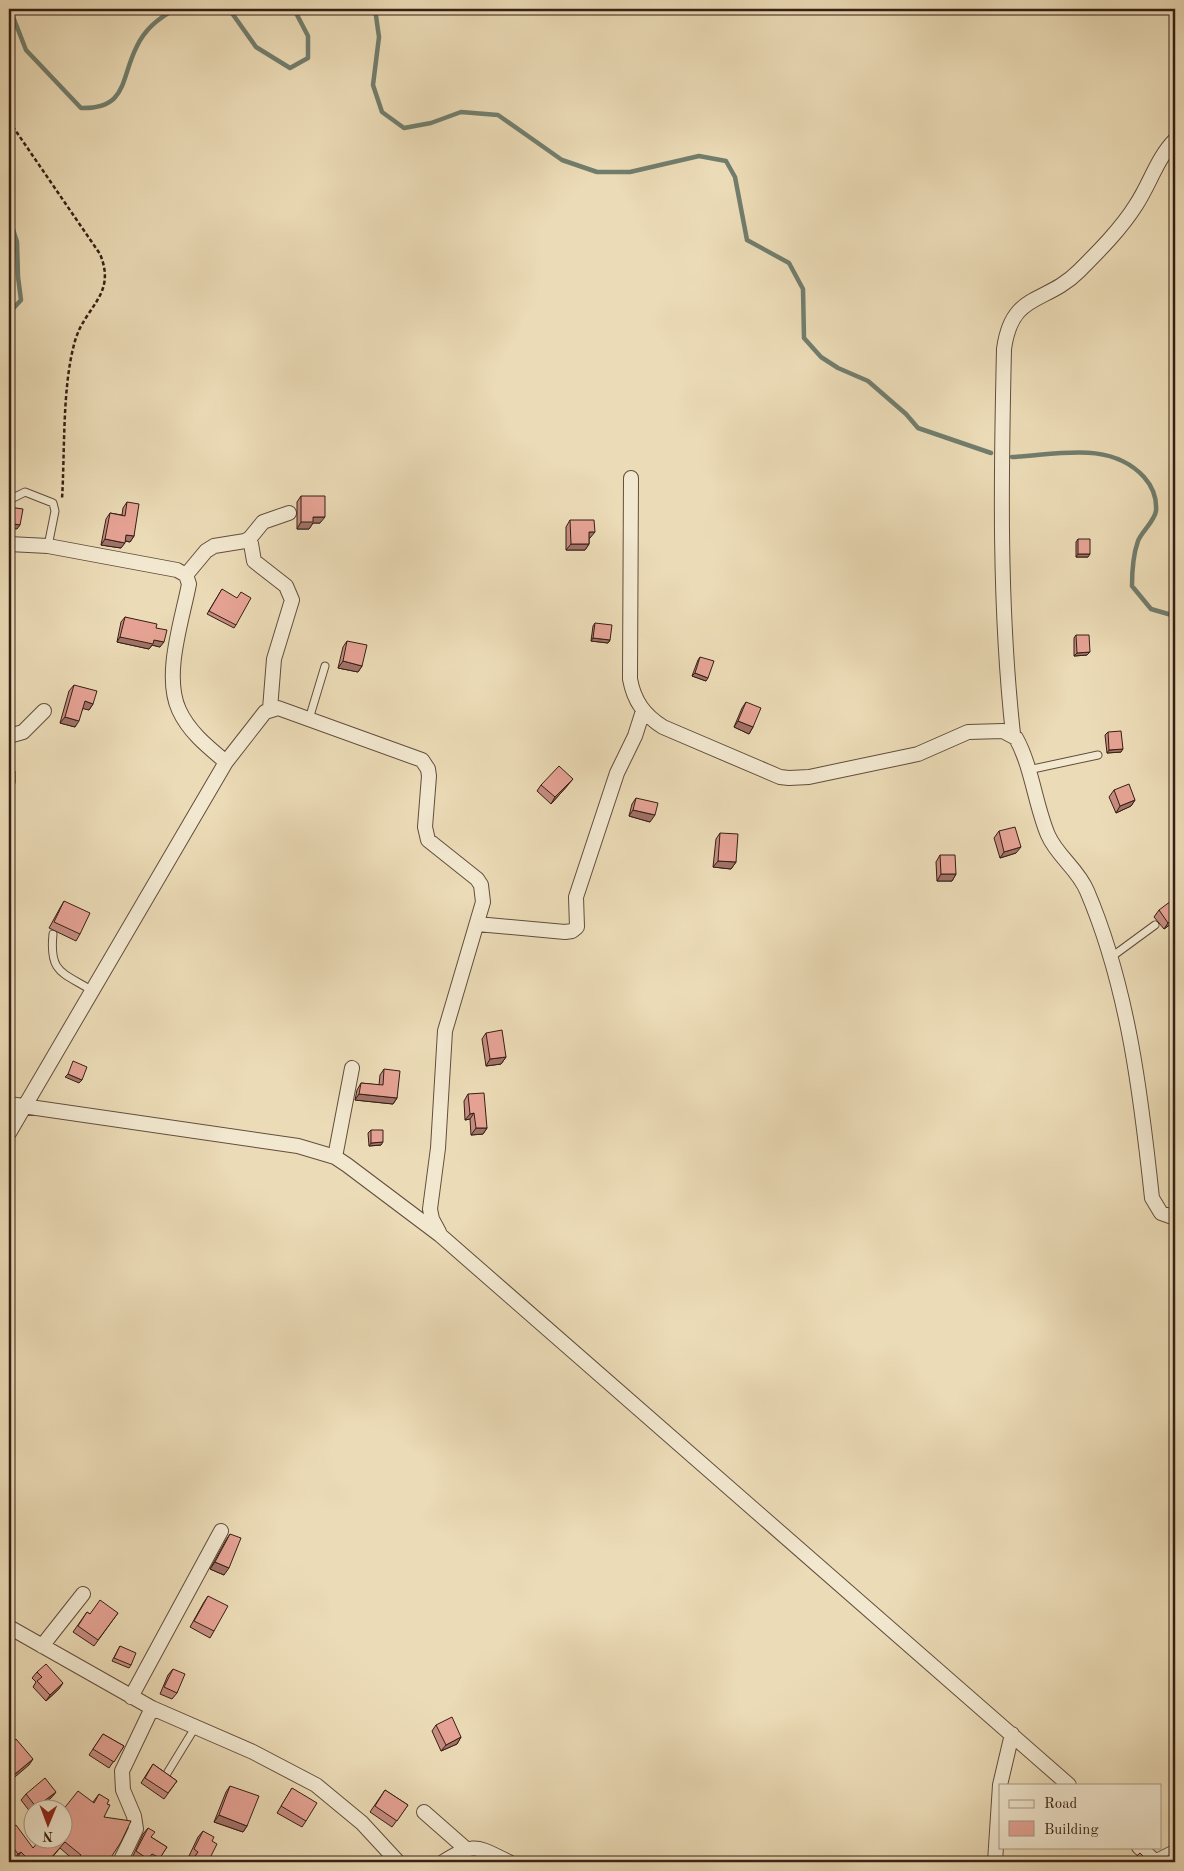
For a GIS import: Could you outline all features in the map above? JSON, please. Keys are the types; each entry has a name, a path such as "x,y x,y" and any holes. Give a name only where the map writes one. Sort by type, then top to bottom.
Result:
{"street":[{"path":"1175,140 1165,150 1130,214 1074,276 1016,313 1006,333 1003,359 1001,561 1003,635 1012,734 1018,742 1048,834 1088,891 1110,958 1132,1045 1152,1198 1161,1213 1175,1218"},
{"path":"631,478 630,679 632,690 644,711 663,727 780,776 789,778 810,777 918,754 968,732 1003,731 1012,734"},
{"path":"186,575 200,556 214,546 250,538 263,522 289,513"},
{"path":"250,538 254,561 286,586 292,600 274,659 270,709"},
{"path":"9,544 48,546 177,570 186,575 189,584 172,674 173,693 180,711 200,740 226,762"},
{"path":"9,1133 226,762 265,712 278,708 422,760 426,764 429,776 426,834 432,846 477,879 481,885 483,902 446,1030 438,1148 430,1209 432,1219 440,1235"},
{"path":"9,736 23,732 44,711"},
{"path":"477,924 565,932 572,932 577,927 576,897 617,773 635,736 644,711"},
{"path":"335,1157 352,1068"},
{"path":"9,1104 298,1146 335,1157 440,1235 1068,1784"},
{"path":"131,1697 221,1531"},
{"path":"42,1646 83,1594"},
{"path":"9,1627 152,1708 196,1726 316,1785 362,1823 398,1862"},
{"path":"120,1862 136,1829 134,1816 123,1790 122,1771 152,1708"},
{"path":"1000,1784 1012,1734"},
{"path":"995,1862 999,1800"},
{"path":"424,1812 466,1848"},
{"path":"443,1862 466,1848 479,1848 509,1862"},
{"path":"1140,1848 1154,1861"}],"lane":[{"path":"9,500 25,492 50,500 54,507 54,518 48,546"},
{"path":"309,719 325,666"},
{"path":"1027,770 1098,755"},
{"path":"1110,958 1155,925"},
{"path":"53,934 51,952 54,965 91,990"},
{"path":"166,1775 196,1726"},
{"path":"1154,1861 1175,1848"}],"path":[{"path":"9,120 100,254 106,267 104,287 75,340 68,382 62,505 54,518"}],"building":[{"path":"301,496 325,496 325,517 313,517 313,522 301,522"},
{"path":"127,502 139,504 134,536 126,535 125,543 105,539 110,513 125,516"},
{"path":"9,507 23,509 20,525 9,523"},
{"path":"570,520 594,520 595,532 589,532 589,544 571,544"},
{"path":"1078,539 1090,539 1090,554 1078,554"},
{"path":"222,589 237,598 241,592 251,598 236,625 209,611"},
{"path":"125,617 157,624 156,628 167,630 164,642 154,640 153,644 120,637"},
{"path":"595,623 612,625 610,640 593,638"},
{"path":"1076,635 1089,635 1090,652 1077,653"},
{"path":"347,641 367,645 362,666 343,661"},
{"path":"700,657 714,661 708,678 695,673"},
{"path":"74,685 97,691 93,704 85,701 79,721 65,717"},
{"path":"746,702 761,708 753,727 738,721"},
{"path":"1121,731 1123,749 1109,750 1108,732"},
{"path":"559,766 573,779 555,797 541,785"},
{"path":"9,771 15,771 15,783 9,783"},
{"path":"1129,784 1135,800 1120,806 1114,790"},
{"path":"636,798 658,803 655,815 633,810"},
{"path":"1015,827 1021,847 1004,852 999,831"},
{"path":"720,833 738,834 736,862 718,861"},
{"path":"940,855 955,855 956,874 941,874"},
{"path":"64,901 90,913 80,934 54,922"},
{"path":"1171,901 1175,906 1175,918 1168,923 1159,910"},
{"path":"502,1030 506,1057 490,1059 486,1033"},
{"path":"73,1061 87,1067 82,1080 68,1074"},
{"path":"384,1069 400,1071 397,1098 359,1094 361,1083 383,1085"},
{"path":"484,1093 487,1128 476,1128 474,1113 470,1114 468,1094"},
{"path":"371,1130 383,1130 383,1142 371,1143"},
{"path":"230,1534 241,1538 229,1568 215,1562"},
{"path":"208,1596 228,1606 214,1631 194,1621"},
{"path":"100,1600 118,1613 98,1640 78,1626 87,1612 90,1614"},
{"path":"120,1646 136,1653 131,1665 114,1658"},
{"path":"46,1664 63,1683 50,1695 37,1681 42,1677 37,1672"},
{"path":"173,1669 185,1674 177,1693 164,1687"},
{"path":"452,1717 461,1737 446,1745 436,1725"},
{"path":"103,1734 124,1746 114,1762 93,1749"},
{"path":"16,1739 33,1759 9,1779 9,1745"},
{"path":"153,1764 177,1781 168,1793 145,1778"},
{"path":"45,1778 56,1792 48,1798 29,1798 26,1794"},
{"path":"230,1786 259,1796 247,1826 219,1815"},
{"path":"292,1788 317,1803 306,1821 281,1806"},
{"path":"385,1790 408,1805 397,1821 375,1806"},
{"path":"78,1791 94,1803 99,1794 109,1800 107,1804 110,1805 104,1817 131,1821 121,1842 108,1862 77,1862 81,1855 72,1848 72,1798"},
{"path":"16,1825 22,1833 22,1848 60,1848 50,1859 53,1862 31,1862 21,1852 18,1854 9,1842 9,1830"},
{"path":"148,1828 155,1832 151,1837 167,1847 160,1858 152,1854 148,1859 136,1851"},
{"path":"203,1831 214,1837 212,1841 217,1844 208,1862 191,1862 198,1852 194,1849"},
{"path":"1140,1853 1149,1862 1130,1862"},
{"path":"141,1857 147,1862 136,1862"}],"waterway":[{"path":"10,9 26,50 81,108 96,107 115,98 144,34 164,16 176,9"},
{"path":"229,9 256,47 290,68 308,58 308,36 296,13 298,9"},
{"path":"375,9 379,37 373,85 382,112 404,128 431,123 461,112 498,115 562,160 597,172 630,172 699,156 726,161 735,177 747,240 789,263 803,289 804,338 821,357 838,368 868,381 906,414 918,428 991,453"},
{"path":"9,217 17,242 21,300 9,313"},
{"path":"1012,457 1082,452 1099,454 1115,458 1130,465 1144,477 1154,493 1156,511 1153,519 1138,541 1133,563 1132,586 1151,609 1175,616"}]}
